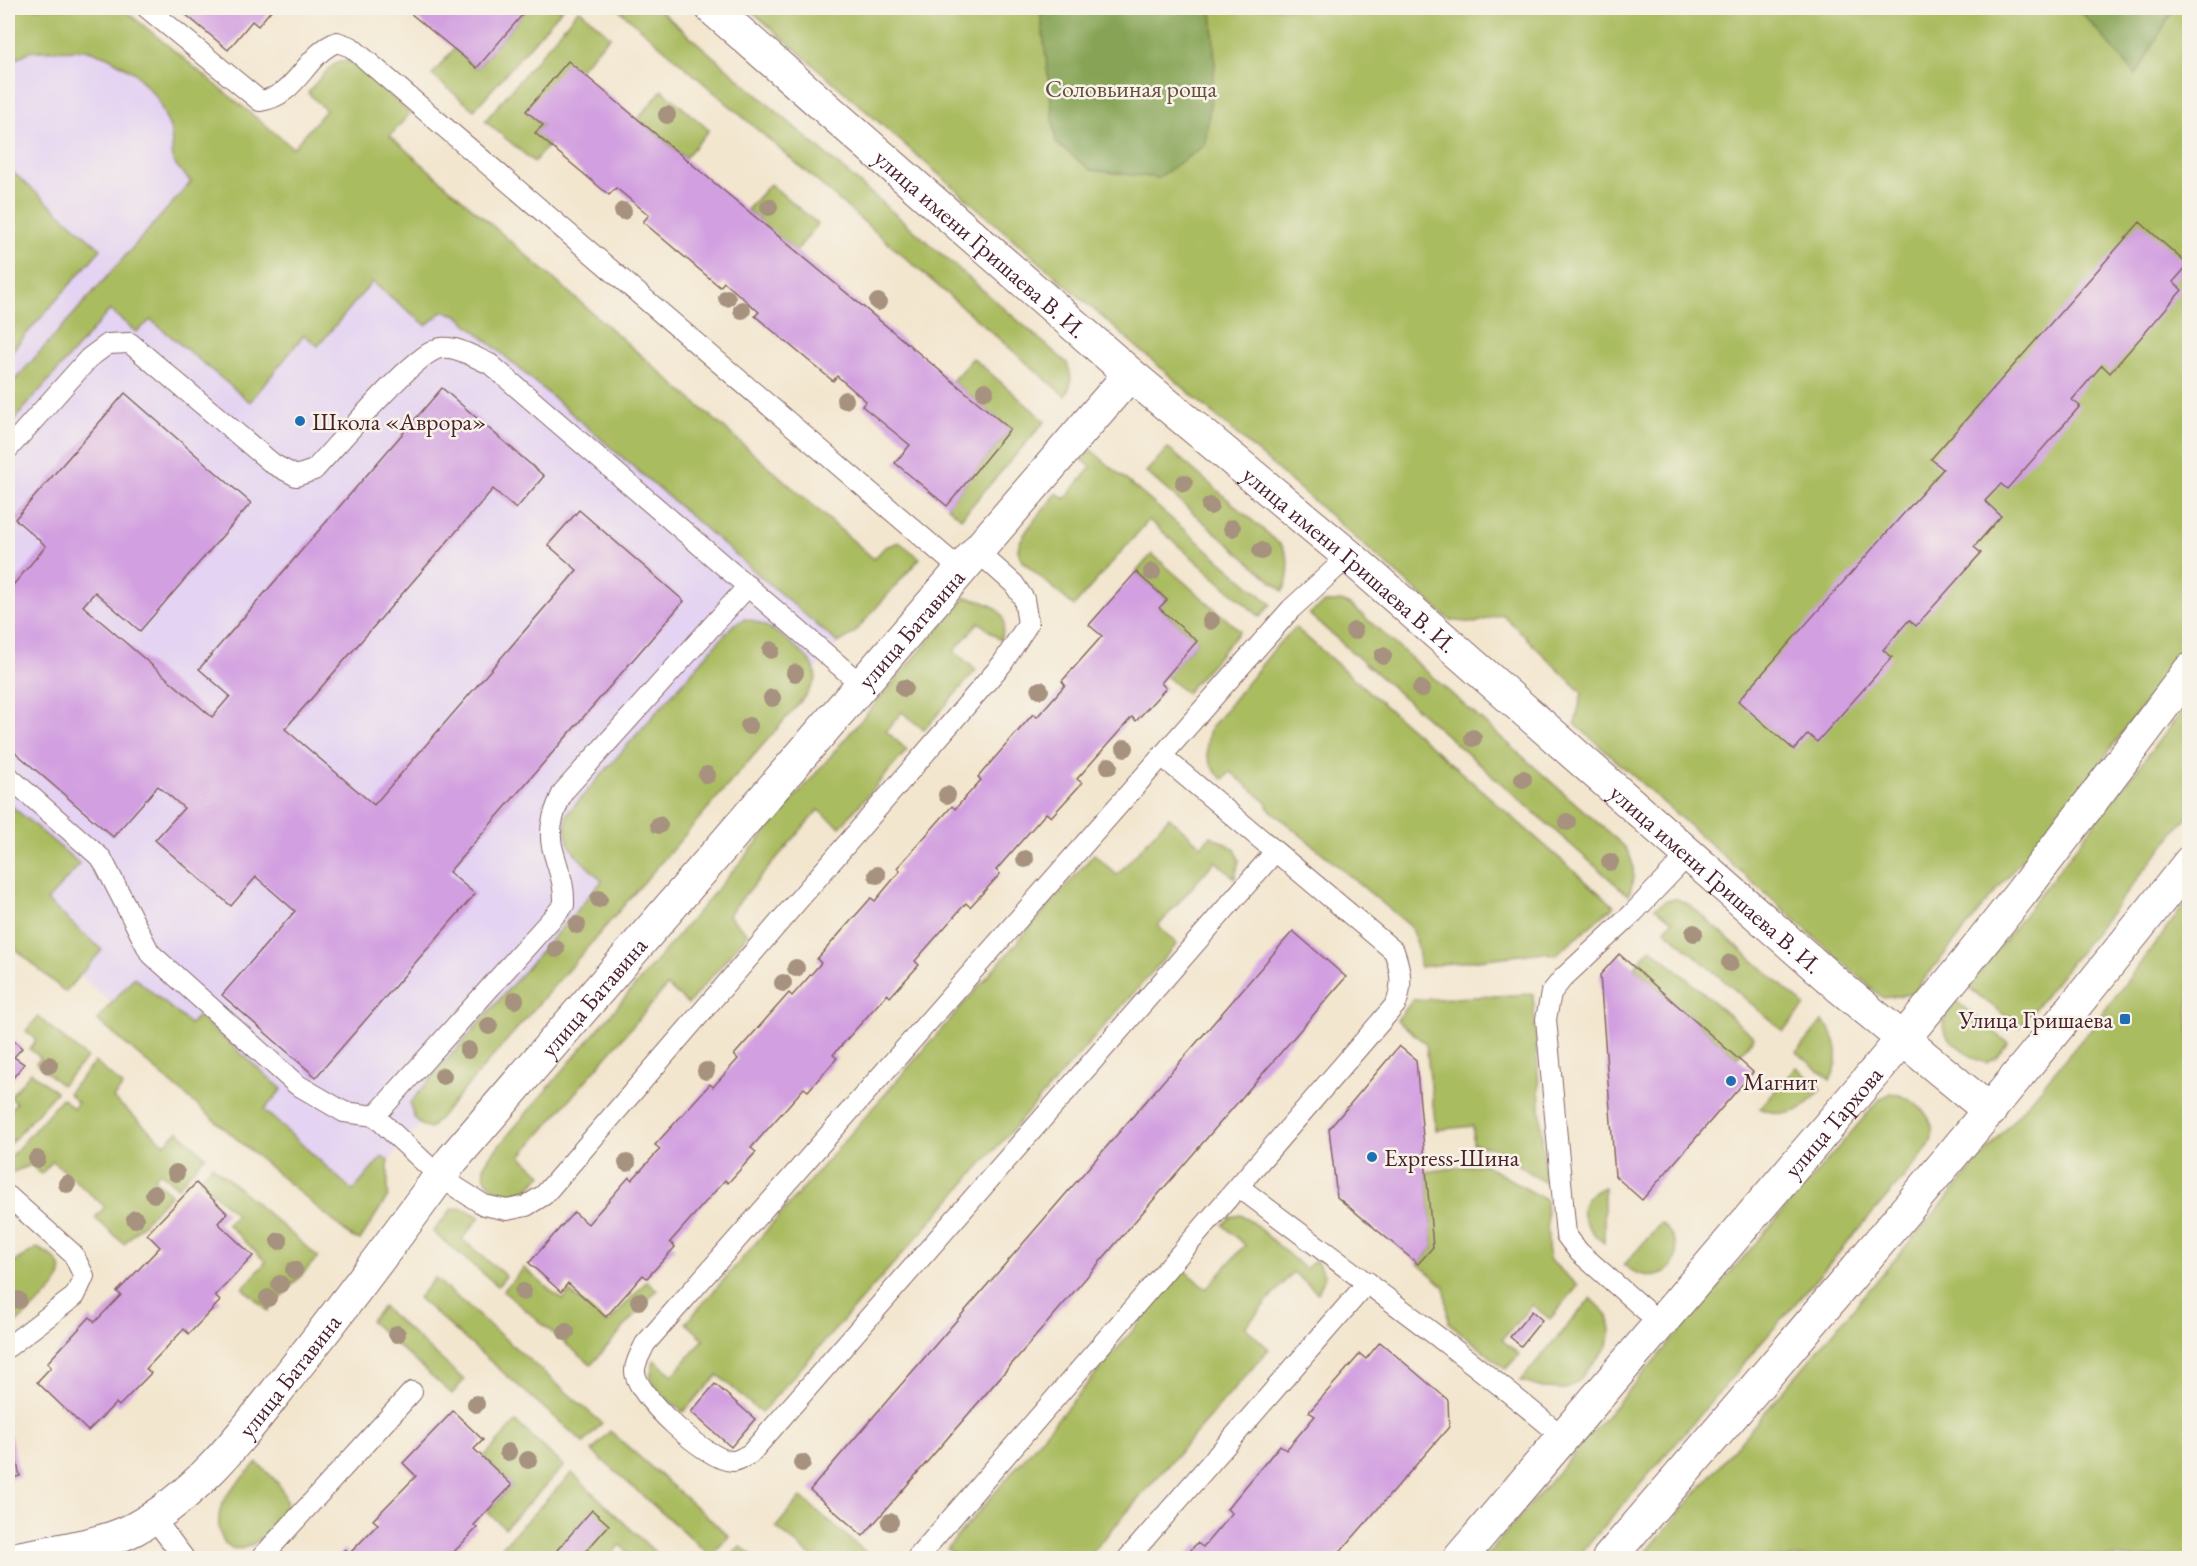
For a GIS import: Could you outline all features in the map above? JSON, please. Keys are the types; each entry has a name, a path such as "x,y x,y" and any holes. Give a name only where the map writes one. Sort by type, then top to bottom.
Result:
{"street":[{"name":"улица имени Гришаева В. И.","path":"712,8 1130,374 1349,556 1689,854 1990,1111"},
{"name":"улица Батавина","path":"20,1558 101,1540 132,1530 197,1485 224,1456 368,1277 440,1177 1130,374"},
{"name":"улица Тархова","path":"1460,1558 1662,1325 1903,1039 2069,832 2190,670"},
{"path":"1609,1558 1826,1307 1990,1111 2190,862"}],"lane":[{"path":"8,776 102,859 150,953 296,1084 344,1112 375,1116 440,1177 484,1205 507,1210 526,1206 544,1195 1002,664 1028,624 1024,599 1014,584 970,562 351,47 337,42 325,46 288,89 275,99 260,100 147,8"},
{"path":"8,449 89,358 108,344 130,343 273,464 296,476 314,470 416,361 440,348 460,351 490,364 863,686"},
{"path":"1274,854 750,1454 733,1461 713,1455 651,1403 640,1388 634,1370 645,1344 1291,609 1349,556"},
{"path":"375,1116 564,905 565,886 551,844 552,815 563,792 748,586"},
{"path":"917,1558 1396,1004 1402,981 1394,951 1274,854 1163,757"},
{"path":"1662,1325 1579,1252 1566,1235 1560,1193 1546,1019 1551,993 1563,978 1633,913 1689,854"},
{"path":"1239,1187 1368,1282 1504,1387 1564,1438"},
{"path":"8,1196 73,1254 84,1276 75,1296 8,1347"},
{"path":"1128,1558 1368,1282"},
{"path":"261,1558 412,1392"},
{"path":"153,1517 184,1558"}],"shaded area":[{"name":"Школа «Аврора»","path":"80,8 341,204 843,638 346,1210 8,912 8,25"}],"green space":[{"path":"12,8 122,8 293,148 326,110 308,93 334,64 347,61 355,64 410,113 390,136 874,559 885,547 899,542 920,558 853,634 838,643 457,315 444,311 426,325 372,282 318,346 304,335 250,402 151,320 136,332 110,310 8,427 8,388 191,182 173,162 171,130 157,98 135,73 110,58 89,50 30,51 8,64 8,12"},
{"path":"528,8 563,8 474,110 432,75 454,49 477,68"},
{"path":"617,8 657,8 1067,363 1071,380 1065,396"},
{"path":"748,8 2189,8 2189,642 2098,766 1912,994 1883,998 1575,724 1582,693 1502,614 1475,623 1450,620"},
{"name":"Соловьиная роща","path":"1040,8 1212,8 1215,65 1205,145 1158,178 1091,170 1056,143"},
{"path":"2078,8 2174,8 2136,75"},
{"path":"579,9 610,36 579,70 527,111 543,125 536,133 549,144 534,162 485,121"},
{"path":"662,90 709,130 685,158 638,119"},
{"path":"8,168 101,249 8,355"},
{"path":"770,184 818,224 796,251 747,210"},
{"path":"973,358 1045,421 961,518 947,506 1010,429 952,381"},
{"path":"1168,448 1282,546 1289,568 1283,591 1146,472"},
{"path":"1091,450 1271,604 1260,617 1149,520 1074,606 1023,562 1018,549 1023,536 1057,493 1065,499 1091,467 1082,460"},
{"path":"1152,554 1240,631 1186,693 1166,676 1197,641 1159,608 1167,599 1136,572"},
{"path":"966,597 991,605 1002,615 1004,621 1000,640 979,622 954,651 976,670 924,730 902,712 886,731 907,750 840,827 818,810 728,915 748,934 688,1004 667,986 521,1156 542,1175 527,1189 516,1194 505,1194 489,1184 484,1173 485,1165 491,1155"},
{"path":"1341,601 1352,606 1625,847 1631,858 1633,870 1628,895 1309,614 1325,603"},
{"path":"745,619 762,624 780,635 811,662 816,679 807,694 430,1129 421,1125 414,1116 410,1103 602,881 569,845 567,814 733,625"},
{"path":"1296,628 1614,906 1555,955 1544,952 1420,967 1418,946 1410,926 1268,808 1266,802 1231,772 1223,779 1210,763 1207,744 1210,729 1280,642"},
{"path":"2189,702 2189,814 2020,1027 1968,987"},
{"path":"8,803 80,864 47,901 102,950 65,992 8,942"},
{"path":"1169,817 1201,846 1211,836 1235,849 1239,860 1235,878 1215,861 1158,926 1177,944 761,1413 718,1375 683,1412 657,1390 650,1378 654,1360 673,1375 704,1339 686,1323 1094,854 1117,875"},
{"path":"1677,899 1691,906 1805,1006 1783,1031 1665,930 1672,921 1655,908 1667,900"},
{"path":"2189,899 2189,1558 1641,1558 2090,1030"},
{"path":"1651,948 1754,1037 1737,1058 1634,967"},
{"path":"134,977 190,1024 198,1016 282,1089 264,1110 353,1191 382,1157 388,1161 388,1196 360,1240 352,1237 97,1020"},
{"path":"1533,994 1545,1183 1494,1148 1473,1144 1473,1126 1436,1130 1426,1044 1397,1020 1413,1000"},
{"path":"1956,1001 2008,1043 1997,1057 1987,1063 1980,1061 1955,1044 1945,1033 1943,1027 1946,1016"},
{"path":"38,1017 87,1058 61,1085 36,1063 41,1058 30,1049 36,1040 26,1031"},
{"path":"1822,1021 1832,1034 1837,1049 1836,1065 1830,1080 1797,1052"},
{"path":"95,1062 123,1086 113,1098 165,1144 178,1131 205,1156 178,1187 160,1172 154,1179 171,1194 124,1244 95,1218 105,1207 53,1161 41,1174 31,1165 13,1172 8,1171 8,1160 62,1098 73,1108 78,1103 68,1093"},
{"path":"1796,1067 1822,1089 1795,1112 1780,1114 1760,1108"},
{"path":"31,1072 56,1092 8,1146 8,1113 16,1103 10,1097"},
{"path":"1891,1093 1908,1099 1928,1117 1932,1134 1927,1149 1577,1558 1484,1558 1880,1099"},
{"path":"1483,1164 1546,1200 1549,1259 1578,1286 1550,1319 1532,1305 1502,1340 1519,1354 1506,1369 1448,1322 1445,1287 1418,1264 1433,1247 1426,1172"},
{"path":"212,1165 318,1257 268,1311 243,1288 266,1262 227,1224 236,1214 199,1180"},
{"path":"1604,1187 1604,1243 1585,1221 1583,1207 1593,1193"},
{"path":"463,1208 480,1217 462,1239 506,1276 498,1286 433,1232 452,1209"},
{"path":"1240,1215 1247,1218 1305,1269 1316,1260 1325,1277 1318,1293 1293,1272 1245,1327 1269,1349 1087,1558 959,1558 947,1549 1184,1270 1206,1289 1245,1245 1223,1225 1231,1217"},
{"path":"1661,1223 1672,1236 1676,1250 1675,1260 1670,1268 1663,1273 1644,1275 1624,1265"},
{"path":"37,1248 50,1255 60,1265 59,1281 39,1304 8,1329 8,1256 14,1262"},
{"path":"524,1268 562,1300 570,1292 607,1324 647,1281 657,1290 591,1365 503,1291"},
{"path":"435,1278 602,1423 584,1443 418,1298"},
{"path":"1591,1298 1608,1315 1611,1330 1608,1346 1578,1381 1566,1389 1542,1388 1520,1381"},
{"path":"383,1307 464,1380 452,1394 370,1321"},
{"path":"516,1422 564,1466 505,1528 487,1512 512,1485 483,1458"},
{"path":"610,1431 729,1536 711,1556 592,1451"},
{"path":"257,1463 273,1477 281,1488 287,1508 256,1542 240,1548 232,1548 226,1544 219,1529 220,1511 223,1502 238,1481"},
{"path":"572,1473 661,1558 634,1558 620,1545 608,1558 491,1558"},
{"path":"801,1497 871,1557 813,1558 776,1527"},
{"path":"740,1546 755,1558 730,1558"}],"building":[{"path":"178,8 273,8 258,26 252,21 228,50"},
{"path":"404,8 528,8 477,68"},
{"path":"568,61 1010,429 947,506 895,463 910,445 862,406 866,401 837,376 833,381 755,316 759,312 724,282 720,287 643,222 649,215 616,188 609,195 535,133 543,125 526,111"},
{"path":"2140,222 2188,265 2173,282 2182,290 2110,373 2102,365 2072,400 2080,406 2007,489 2001,484 1985,501 2001,516 1974,547 1981,553 1916,626 1909,620 1883,650 1892,657 1817,742 1808,734 1794,750 1738,701 1943,469 1931,459"},
{"path":"442,388 544,476 516,509 493,489 285,729 374,805 577,570 548,545 579,510 684,601 449,872 475,894 316,1077 222,995 295,911 256,877 231,906 155,840 184,808 158,786 113,837 8,746 8,591 46,546 15,519 125,393 251,503 140,631 95,592 83,606 212,717 230,696 199,669"},
{"path":"1136,572 1167,600 1159,608 1197,641 1161,683 1166,688 1136,721 1132,717 1077,779 1082,783 1051,817 1046,813 996,870 1000,874 970,907 966,903 915,961 919,965 890,997 887,994 833,1055 837,1058 808,1091 804,1088 751,1148 756,1152 728,1183 725,1180 670,1242 675,1247 647,1278 643,1275 606,1317 568,1283 561,1292 529,1263 574,1212 588,1224 629,1177 632,1180 660,1149 655,1145 710,1084 713,1087 738,1059 734,1055 789,993 792,996 821,963 817,959 871,898 875,901 900,871 897,868 952,806 955,809 981,780 978,777 1033,714 1037,717 1065,685 1062,681 1102,636 1089,625"},
{"path":"1293,931 1346,977 863,1536 810,1490"},
{"path":"1619,954 1753,1072 1642,1200 1615,1176 1600,975"},
{"path":"8,1036 22,1048 14,1057 24,1064 8,1084"},
{"path":"1399,1046 1416,1060 1433,1247 1418,1264 1337,1197 1329,1129"},
{"path":"196,1183 227,1213 218,1223 253,1256 215,1296 220,1301 189,1334 184,1329 146,1369 151,1373 119,1406 116,1403 88,1431 37,1382 51,1367 47,1363 90,1317 95,1322 121,1295 117,1292 160,1247 147,1234"},
{"path":"1532,1311 1542,1320 1521,1346 1510,1337"},
{"path":"1380,1342 1448,1400 1449,1427 1335,1558 1184,1558 1197,1543 1203,1547 1232,1513 1227,1509 1280,1445 1286,1450 1315,1416 1309,1412 1360,1354 1366,1359"},
{"path":"715,1384 755,1419 731,1447 691,1412"},
{"path":"453,1411 483,1440 474,1449 512,1485 474,1525 477,1528 448,1558 336,1558 345,1549 349,1554 378,1524 373,1520 416,1476 403,1463"},
{"path":"8,1426 20,1476 8,1479"},
{"path":"592,1510 609,1525 580,1558 566,1558 557,1550"}],"place":[{"name":"Школа «Аврора»","path":"300,421"},
{"name":"Улица Гришаева","path":"2125,1019"},
{"name":"Магнит","path":"1731,1081"},
{"name":"Express-Шина","path":"1372,1157"}]}
